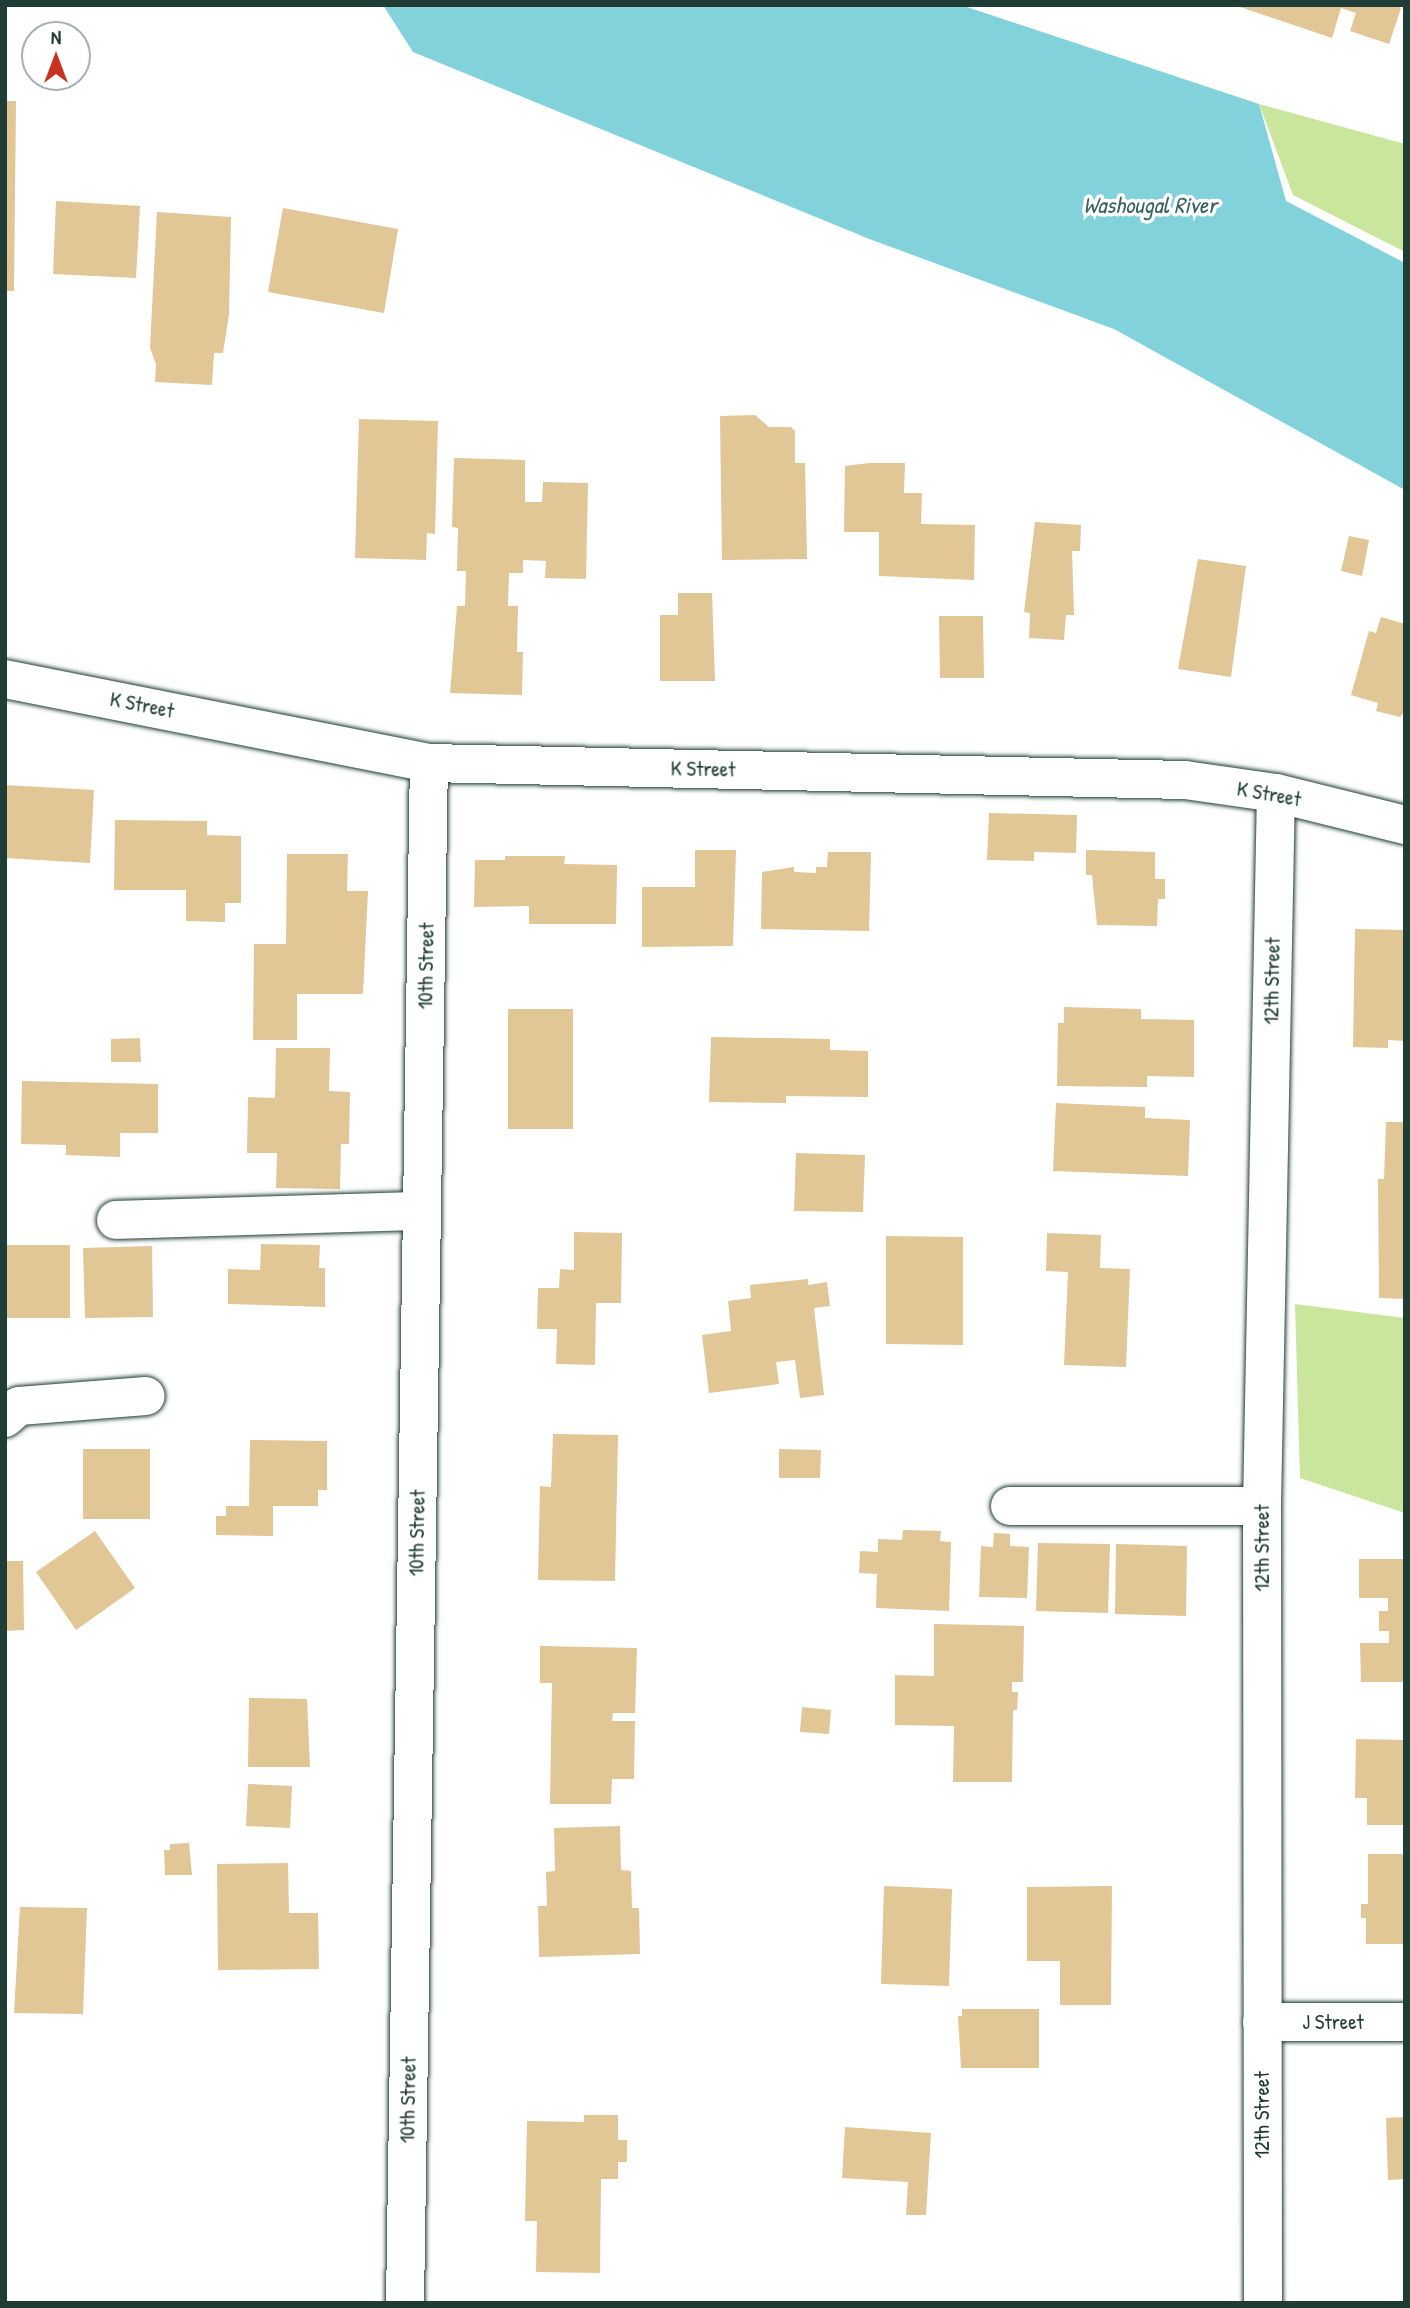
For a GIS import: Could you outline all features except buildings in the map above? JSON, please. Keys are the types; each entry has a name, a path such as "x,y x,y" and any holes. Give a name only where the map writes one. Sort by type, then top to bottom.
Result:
{"street":[{"name":"K Street","path":"5,679 429,763 1172,780 1276,793 1405,825"},
{"name":"10th Street","path":"405,2303 429,763"},
{"name":"12th Street","path":"1263,2303 1262,1506 1276,793"},
{"path":"116,1220 422,1210"},
{"path":"5,1418 19,1406 146,1396"},
{"path":"1010,1506 1262,1506"},
{"name":"J Street","path":"1262,2021 1405,2022"}],"green space":[{"path":"1259,104 1405,144 1405,252 1293,195"},
{"path":"1295,1304 1405,1318 1405,1513 1300,1478"}],"water":[{"name":"Washougal River","path":"383,5 961,5 1259,104 1286,201 1405,263 1405,490 1114,329 872,240 413,52"}]}
